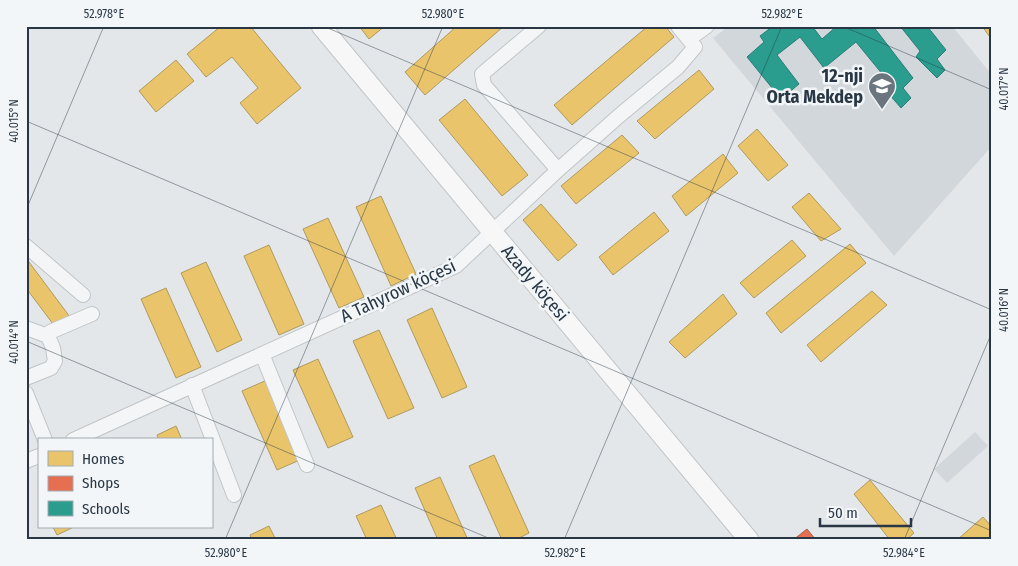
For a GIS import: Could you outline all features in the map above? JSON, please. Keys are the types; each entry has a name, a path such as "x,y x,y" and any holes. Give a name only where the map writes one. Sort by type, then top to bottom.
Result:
{"main road":[{"name":"Azady köçesi","path":"321,26 749,540"}],"street":[{"path":"539,26 482,74 484,85 558,170"},
{"path":"678,26 692,43"},
{"name":"A Tahyrow köçesi","path":"77,438 456,266 558,170 678,67 692,43 707,26"},
{"path":"26,246 83,295"},
{"path":"48,336 50,332 92,314"},
{"path":"26,328 48,336 53,348 55,362 51,368 26,378"},
{"path":"262,354 307,465"},
{"path":"192,385 234,494"},
{"path":"26,393 44,438"},
{"path":"26,461 38,456"}],"shaded area":[{"name":"12-nji Orta Mekdep","path":"729,26 952,26 992,75 992,146 894,256 713,38"},
{"path":"975,432 988,446 947,483 934,469"}],"building: Homes":[{"path":"221,26 250,26 301,88 257,124 240,103 258,88 232,57 206,77 187,54"},
{"path":"359,26 385,26 369,39"},
{"path":"457,26 504,26 425,95 405,72"},
{"path":"648,26 665,26 674,37 572,125 554,105"},
{"path":"982,26 992,26 992,40"},
{"path":"176,60 194,81 156,112 139,91"},
{"path":"699,70 714,89 655,139 637,121"},
{"path":"465,99 528,175 502,196 439,120"},
{"path":"757,129 788,165 768,181 738,146"},
{"path":"622,135 639,153 576,204 561,186"},
{"path":"723,154 738,173 686,216 672,196"},
{"path":"809,193 841,229 821,241 792,207"},
{"path":"381,196 416,274 391,286 356,207"},
{"path":"541,204 577,245 558,261 523,220"},
{"path":"654,212 669,231 613,275 599,257"},
{"path":"328,218 364,297 339,308 303,229"},
{"path":"792,240 806,256 754,298 740,283"},
{"path":"850,244 866,263 781,333 766,313"},
{"path":"269,245 304,324 279,335 244,256"},
{"path":"26,258 70,317 56,328 26,288"},
{"path":"206,262 242,340 217,352 181,273"},
{"path":"166,288 201,367 176,378 141,299"},
{"path":"872,291 887,305 821,362 807,345"},
{"path":"723,294 737,314 685,358 669,342"},
{"path":"432,308 467,387 442,398 407,320"},
{"path":"379,330 414,408 388,419 353,341"},
{"path":"318,359 353,437 328,448 293,370"},
{"path":"267,380 302,459 277,470 242,391"},
{"path":"176,426 181,438 158,438 157,435"},
{"path":"494,455 529,533 515,540 502,540 469,466"},
{"path":"440,477 468,540 438,540 415,488"},
{"path":"870,480 914,533 906,540 890,540 854,494"},
{"path":"381,505 397,540 367,540 356,516"},
{"path":"983,517 992,527 992,540 957,540"},
{"path":"269,526 276,540 252,540 250,535"},
{"path":"54,528 72,528 57,535"}],"building: Shops":[{"path":"807,529 816,540 793,540"}],"building: Schools":[{"path":"773,26 812,26 822,39 837,26 873,26 913,78 903,88 911,98 901,108 883,87 888,81 856,42 824,68 800,37 777,55 799,84 781,99 747,57 764,42 760,36"},
{"path":"900,26 927,26 946,50 937,59 945,70 937,78 916,57 920,51"}],"place":[{"name":"12-nji Orta Mekdep","path":"882,110"}]}
